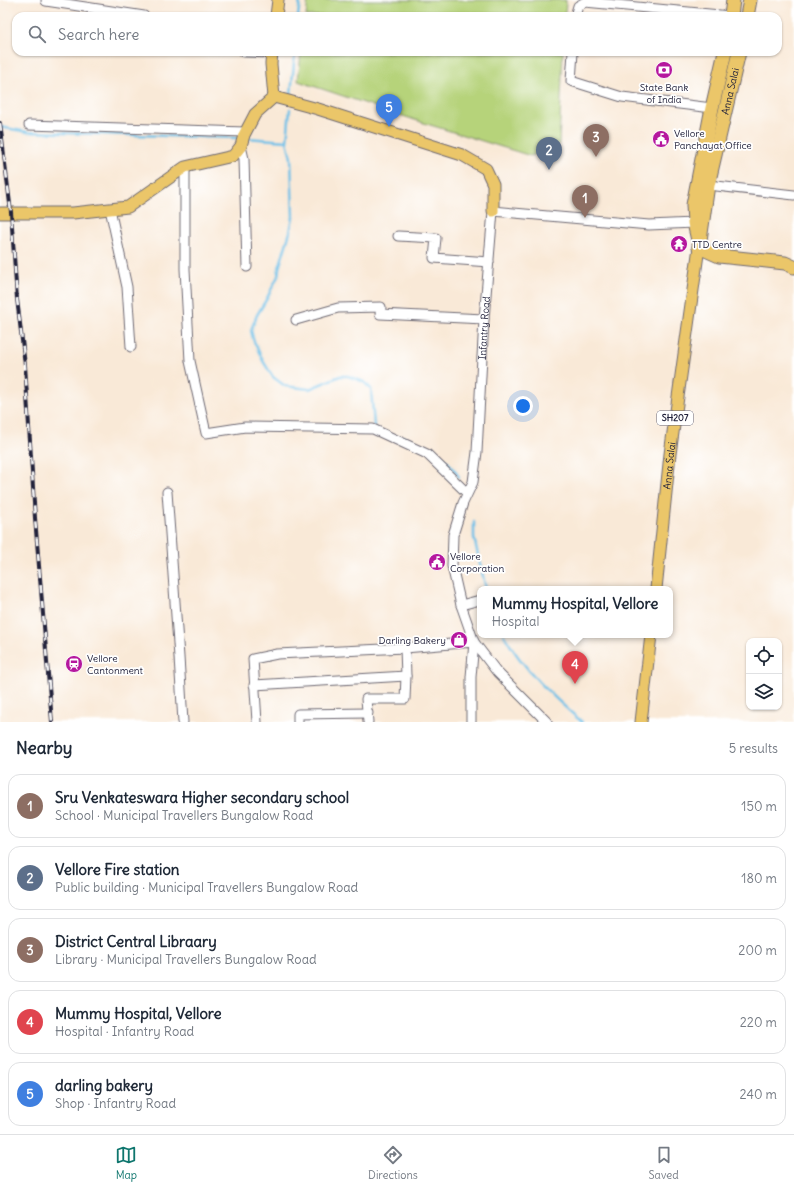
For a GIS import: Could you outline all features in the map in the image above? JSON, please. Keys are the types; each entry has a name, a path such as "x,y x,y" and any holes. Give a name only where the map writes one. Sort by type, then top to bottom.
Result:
{"highway":[{"path":"731,12 734,0"},
{"path":"748,12 750,0"},
{"name":"Anna Salai","path":"699,248 692,205 724,56"},
{"name":"Anna Salai","path":"699,248 708,185 738,56"},
{"path":"699,248 719,256 785,263 794,268"}],"main road":[{"path":"276,12 278,0"},
{"path":"0,213 73,213 128,207 185,167 233,156 241,146 245,132 255,114 274,97 272,56"},
{"name":"Infantry Road","path":"274,97 318,109 462,155 486,169 493,184 493,211"},
{"name":"Anna Salai","path":"656,586 670,454 699,248"},
{"path":"641,722 651,638"}],"street":[{"path":"46,1 118,12"},
{"path":"576,12 578,6 585,2 689,12"},
{"path":"572,56 571,81 622,97 712,108"},
{"path":"29,126 245,132"},
{"path":"241,146 244,159 247,267"},
{"path":"185,167 185,269 190,361 206,433 245,427 373,429 427,454 468,493"},
{"path":"708,185 794,195"},
{"path":"110,209 127,287 131,347"},
{"path":"493,211 649,224 694,222"},
{"name":"Infantry Road","path":"493,211 484,319 477,452 473,482 463,503 453,535 452,566 461,606 474,642 497,672 547,722"},
{"path":"398,236 436,238 434,258 489,262"},
{"path":"296,320 338,308 380,307 380,314 484,319"},
{"path":"168,492 180,657 183,722"},
{"path":"461,606 477,601"},
{"path":"257,722 253,659 277,654 405,648 474,642 471,677 471,722"},
{"path":"298,722 298,714 368,718 366,699 405,699 405,648"},
{"path":"254,685 406,676"}],"green space":[{"path":"308,0 566,0 565,12 306,12"},
{"path":"301,56 563,56 559,145 531,156 427,124 298,81"}],"waterway":[{"path":"298,12 300,0"},
{"path":"291,94 295,56"},
{"path":"287,141 290,109"},
{"path":"0,127 28,132 239,138"},
{"path":"246,138 287,141 291,158 293,217 290,232 278,276 257,315 251,330 253,339 263,361 273,377 285,386 309,389 340,376 348,376 364,382 371,389 375,426"},
{"path":"402,437 435,452 448,462 459,477"},
{"path":"474,522 474,538 485,586"},
{"path":"506,638 529,671 560,703 582,722"}],"railway":[{"path":"0,123 11,212 17,299 25,365 35,518 52,722"}],"place":[{"name":"State Bank of India","path":"664,70"},
{"name":"darling bakery","path":"389,127"},
{"name":"Vellore Panchayat Office","path":"661,139"},
{"name":"District Central Libraary","path":"596,157"},
{"name":"Vellore Fire station","path":"549,170"},
{"name":"Sru Venkateswara Higher secondary school","path":"585,218"},
{"name":"TTD Centre","path":"679,244"},
{"name":"Vellore Corporation","path":"437,562"},
{"name":"Darling Bakery","path":"459,640"},
{"name":"Vellore Cantonment","path":"74,664"},
{"name":"Mummy Hospital, Vellore","path":"575,684"}]}
